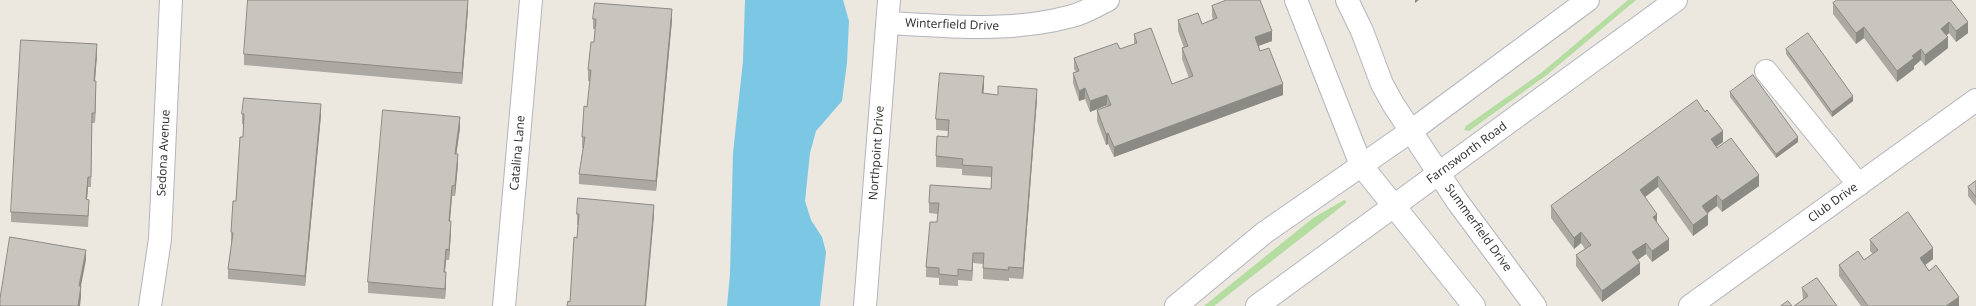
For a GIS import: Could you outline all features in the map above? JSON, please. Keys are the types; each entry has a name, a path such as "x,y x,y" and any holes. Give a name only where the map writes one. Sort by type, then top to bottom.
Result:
{"street":[{"name":"Sedona Avenue","path":"150,306 160,239 172,0"},
{"name":"Catalina Lane","path":"504,306 531,0"},
{"name":"Northpoint Drive","path":"865,306 889,0"},
{"name":"Winterfield Drive","path":"888,23 980,28 1024,26 1073,16 1108,0"},
{"path":"1296,0 1361,165 1474,306"},
{"name":"Summerfield Drive","path":"1347,0 1362,32 1382,84 1439,174 1535,306"},
{"path":"1176,306 1264,233 1411,131 1588,0"},
{"name":"Farnsworth Road","path":"1257,306 1676,0"},
{"path":"1766,71 1859,185"},
{"name":"Club Drive","path":"1690,306 1976,100"}],"green space":[{"path":"1628,0 1636,0 1548,74 1469,131 1464,130 1466,126 1541,73"},
{"path":"1344,200 1346,203 1214,306 1204,306 1313,218"}],"water":[{"path":"745,0 843,0 849,21 847,63 842,101 816,131 810,153 805,201 811,220 822,237 826,252 820,306 727,306 730,274 733,153 743,61"}],"building":[{"path":"248,0 468,0 462,73 244,54"},
{"path":"1227,0 1260,0 1272,31 1255,37 1260,51 1269,48 1283,84 1114,147 1108,133 1106,134 1097,110 1111,105 1107,95 1090,101 1085,88 1079,91 1073,73 1079,71 1074,58 1117,43 1120,49 1137,43 1134,34 1151,28 1172,84 1193,76 1182,48 1188,46 1178,20 1198,13 1202,24 1217,18 1212,6"},
{"path":"1837,0 1951,0 1968,22 1956,31 1949,22 1941,29 1948,37 1925,55 1921,49 1912,56 1914,58 1897,71 1864,27 1856,33 1833,3"},
{"path":"595,3 672,9 656,181 579,174 585,137 582,137 584,106 587,107 591,70 588,70 591,42 594,42 596,19 593,19"},
{"path":"1808,33 1853,96 1832,112 1786,49"},
{"path":"21,40 97,44 94,81 96,81 95,113 92,113 91,177 88,177 86,199 89,200 88,216 11,212"},
{"path":"940,73 984,76 982,93 998,95 998,86 1037,89 1023,268 1008,267 1009,270 983,268 984,253 973,253 972,271 958,269 958,276 939,274 939,268 926,267 930,222 937,222 939,203 929,203 930,185 991,189 992,167 962,165 963,159 936,156 937,136 948,137 949,120 936,119"},
{"path":"1753,75 1798,137 1776,154 1730,92"},
{"path":"244,98 321,104 305,276 228,269 233,233 231,232 233,201 236,201 240,137 243,137 244,114 242,114"},
{"path":"1697,100 1705,112 1707,110 1723,131 1711,139 1717,148 1731,138 1759,175 1722,201 1717,195 1702,206 1708,214 1693,225 1658,176 1640,190 1657,214 1653,217 1669,239 1652,251 1646,243 1632,252 1640,263 1602,291 1576,255 1591,245 1581,232 1574,238 1551,206"},
{"path":"383,110 460,117 455,154 458,154 455,185 452,186 449,221 451,221 449,250 446,249 444,272 446,272 445,289 368,282"},
{"path":"1976,181 1976,197 1968,187"},
{"path":"578,198 654,205 645,306 567,306 568,301 570,302 574,237 577,238 579,214 577,214"},
{"path":"1908,212 1933,248 1920,258 1929,271 1936,265 1959,297 1946,306 1868,306 1839,265 1858,251 1864,260 1878,250 1870,240"},
{"path":"10,237 86,250 79,286 81,286 78,306 0,306"},
{"path":"1817,278 1837,306 1794,306 1808,296 1802,288"},
{"path":"1788,301 1792,306 1781,306"}]}
